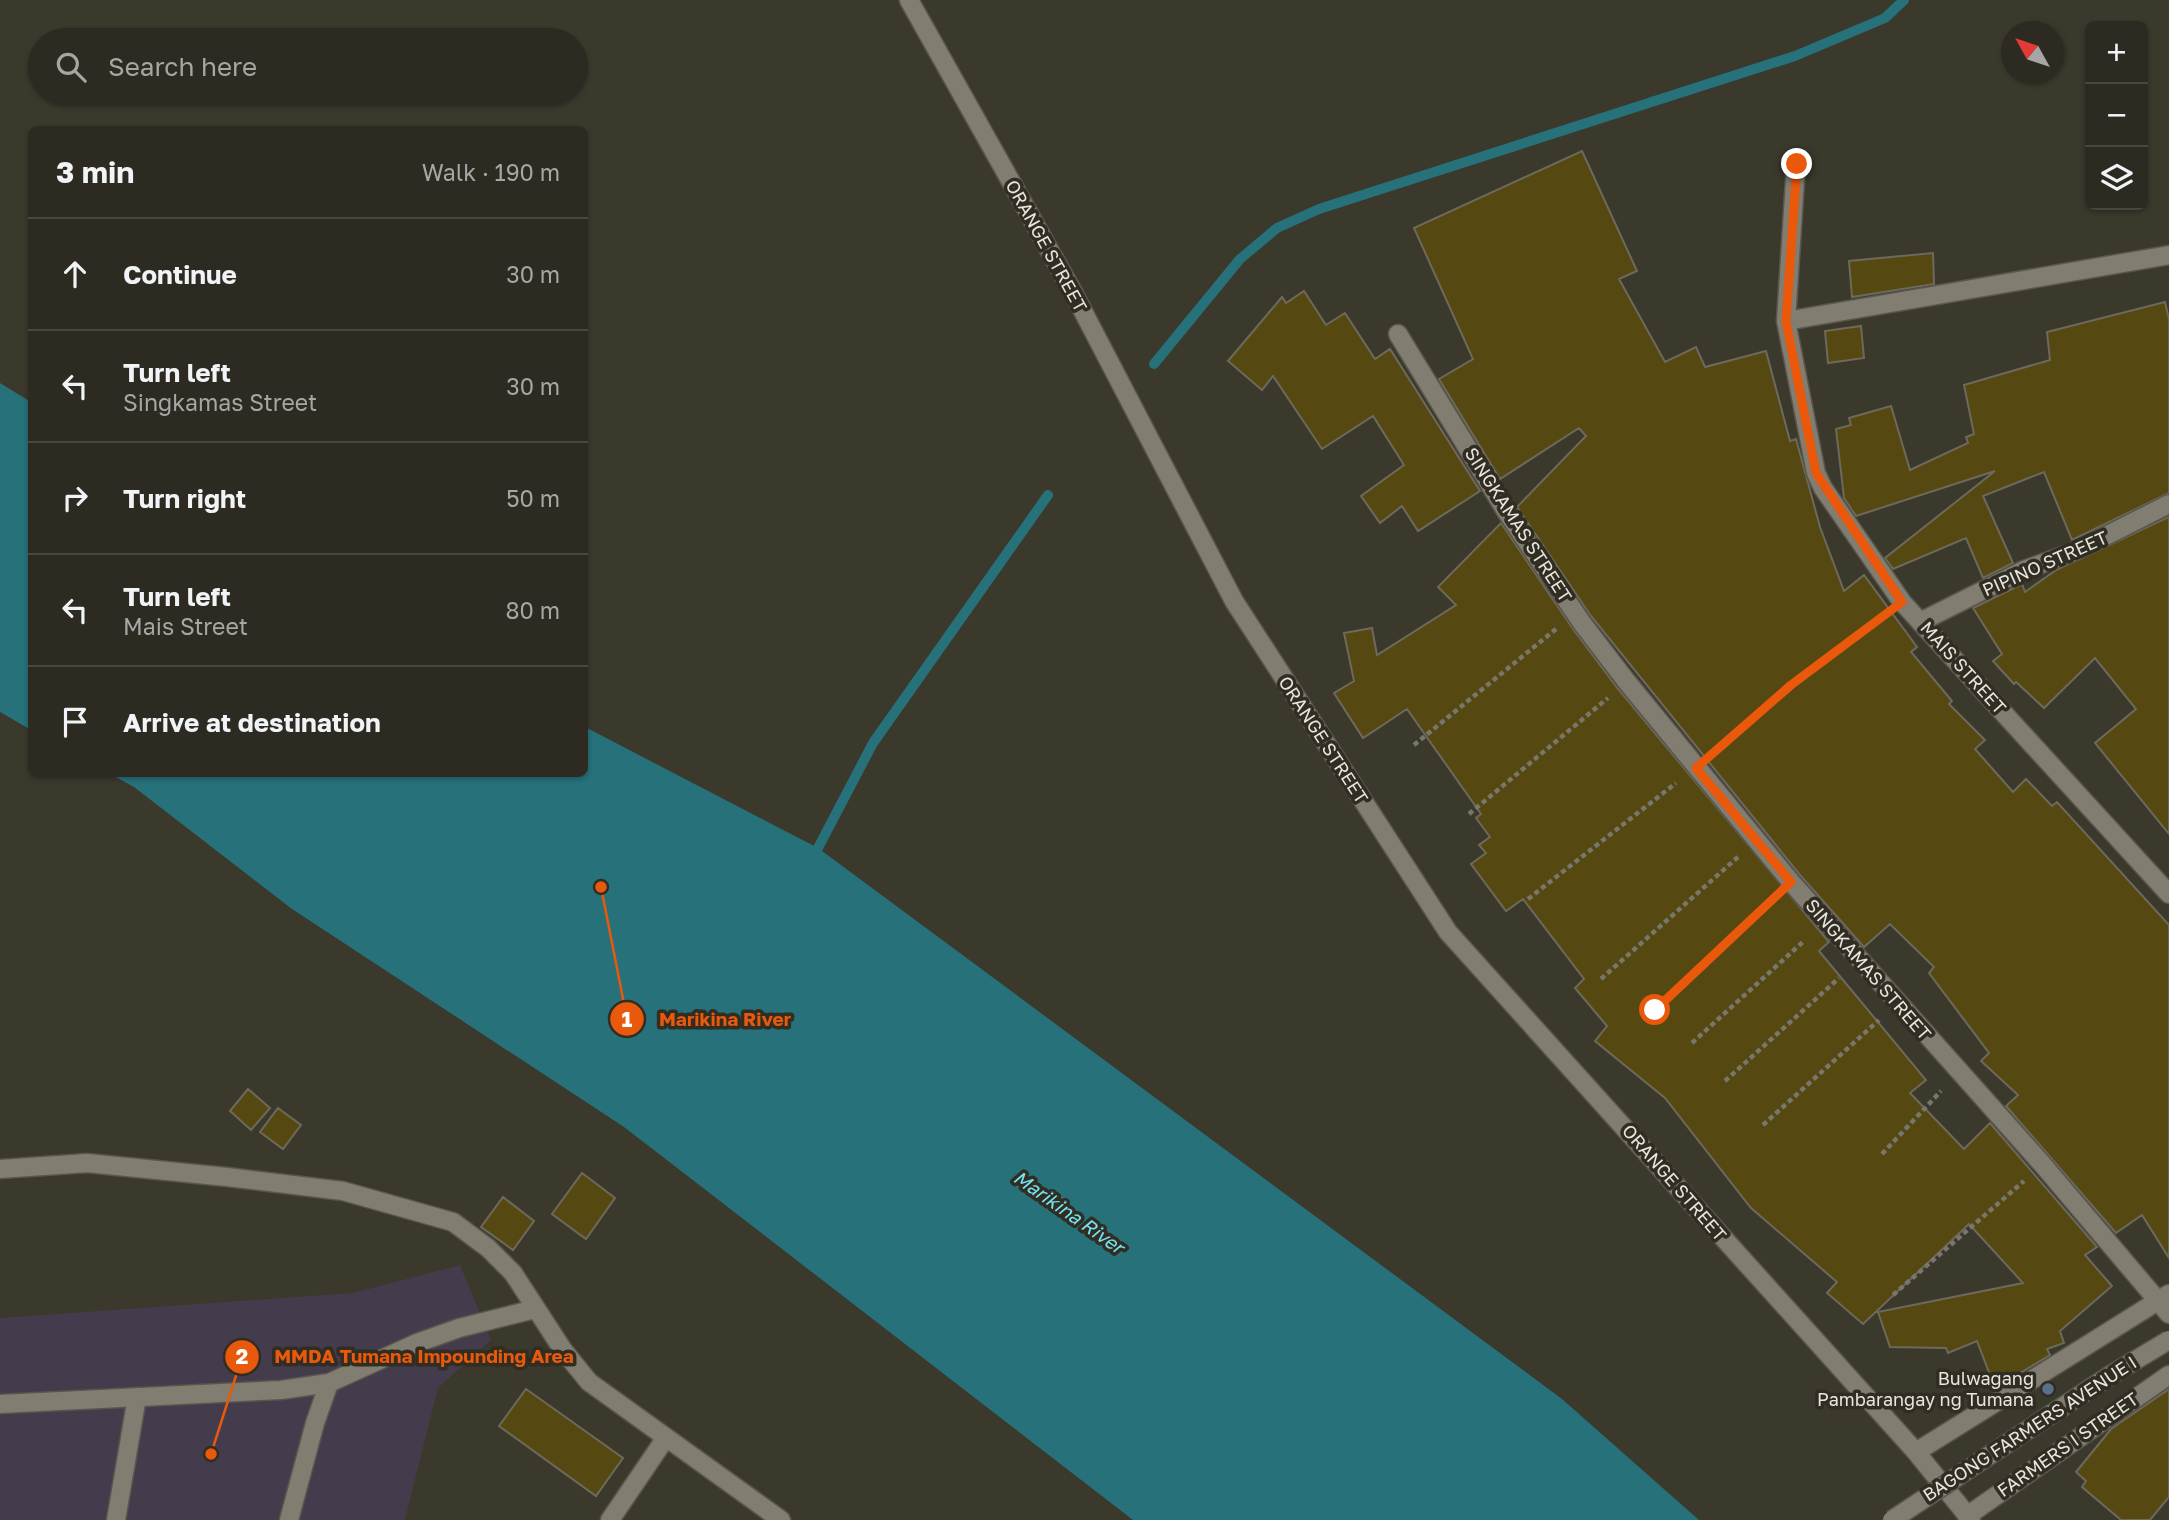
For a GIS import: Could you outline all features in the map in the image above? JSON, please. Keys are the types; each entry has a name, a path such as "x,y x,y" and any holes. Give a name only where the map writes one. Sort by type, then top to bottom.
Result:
{"street":[{"name":"ORANGE STREET","path":"909,0 1074,294 1234,601 1447,932 1916,1452 1969,1518"},
{"name":"MAIS STREET","path":"1797,164 1786,321 1816,473 1902,602 2169,894"},
{"path":"1786,321 2169,255"},
{"name":"SINGKAMAS STREET","path":"1398,334 1506,511 1575,613 1627,682 1791,882 1958,1072 2162,1297 2169,1314"},
{"name":"PIPINO STREET","path":"1920,622 2024,570 2076,551 2169,504"},
{"path":"0,1169 88,1163 343,1191 453,1222 488,1248 513,1273 535,1309 589,1382 665,1439 782,1520"},
{"path":"1916,1452 1965,1424 2162,1297"},
{"path":"0,1404 281,1390 329,1383 427,1339 535,1309"},
{"name":"BAGONG FARMERS AVENUE I","path":"1892,1520 2109,1376 2169,1340"},
{"name":"FARMERS I STREET","path":"1969,1518 2169,1375"},
{"path":"289,1520 315,1423 329,1383"},
{"path":"116,1520 137,1397"},
{"path":"610,1520 665,1439"}],"path":[{"path":"1528,899 1696,768 1791,685 1902,602"},
{"path":"1414,745 1575,613"},
{"path":"1469,814 1627,682"},
{"path":"1601,979 1757,840"},
{"path":"1655,1010 1791,882"},
{"path":"1692,1043 1825,921"},
{"path":"1725,1082 1860,959"},
{"path":"1763,1125 1897,1003"},
{"path":"1882,1154 1958,1072"},
{"path":"1893,1295 2043,1165"}],"shaded area":[{"path":"460,1265 491,1340 438,1388 405,1520 0,1520 0,1318 353,1293"}],"water":[{"path":"0,383 28,400 28,728 0,712"},
{"path":"588,729 818,848 1562,1399 1699,1520 1133,1520 624,1127 292,909 134,787 116,777 588,777"}],"building":[{"path":"1582,151 1637,271 1619,279 1665,362 1696,347 1705,367 1766,351 1790,441 1796,439 1820,527 1844,591 1864,575 1917,647 1911,652 1952,701 1949,704 1985,740 1975,749 2013,792 2026,779 2052,806 2057,802 2169,925 2169,1258 2142,1215 2116,1233 2006,1106 2018,1095 1981,1061 1989,1053 1929,973 1934,967 1890,924 1864,947 1800,875 1591,616 1517,507 1586,436 1579,428 1500,479 1439,379 1473,359 1414,228"},
{"path":"1933,253 1934,284 1852,297 1849,261"},
{"path":"1304,291 1326,325 1345,313 1375,359 1390,349 1480,491 1418,531 1402,506 1380,523 1361,496 1404,465 1373,416 1322,449 1273,376 1262,390 1228,361 1282,297 1286,303"},
{"path":"2165,302 2169,319 2169,493 2072,540 2044,472 1983,496 2013,563 1983,578 1966,538 1893,569 1885,558 1995,471 1856,516 1844,498 1836,429 1851,425 1849,418 1891,406 1910,470 1968,443 1966,437 1974,434 1964,385 2050,360 2047,332"},
{"path":"1861,326 1864,358 1828,363 1825,331"},
{"path":"2169,517 2169,834 2095,743 2136,709 2095,658 2044,708 2016,682 2014,684 1993,661 2002,654 1973,608 2022,584 2025,592 2056,570"},
{"path":"1501,523 1573,629 1618,689 1829,942 1819,951 1926,1080 1910,1093 1964,1149 1990,1123 2097,1247 2085,1255 2112,1286 2060,1331 2064,1343 2047,1349 2050,1355 2020,1373 1993,1383 1977,1341 1948,1353 1946,1348 1890,1347 1878,1312 2023,1283 1969,1224 1863,1324 1827,1293 1837,1282 1751,1208 1665,1098 1595,1041 1607,1026 1575,988 1584,979 1523,899 1506,911 1471,864 1486,853 1479,845 1490,837 1476,818 1481,814 1407,709 1363,738 1334,693 1354,681 1344,633 1372,628 1377,655 1456,605 1438,587"},
{"path":"248,1089 270,1108 251,1130 230,1111"},
{"path":"278,1108 301,1125 283,1149 260,1132"},
{"path":"582,1173 615,1198 586,1239 552,1214"},
{"path":"503,1197 534,1221 513,1250 481,1227"},
{"path":"526,1389 623,1458 596,1496 499,1426"},
{"path":"2169,1389 2169,1497 2150,1520 2121,1520 2082,1487 2086,1481 2076,1472 2111,1429"}],"waterway":[{"path":"1154,364 1240,259 1277,228 1319,209 1795,56 1885,18 1904,0"},
{"path":"818,848 873,743 1048,495"}],"place":[{"name":"Marikina River","path":"601,887"},
{"name":"Bulwagang Pambarangay ng Tumana","path":"2048,1389"},
{"name":"MMDA Tumana Impounding Area","path":"211,1454"}],"route":[{"path":"1655,1010 1791,882 1696,768 1791,685 1902,602 1823,488 1816,473 1786,321 1797,164"}]}
